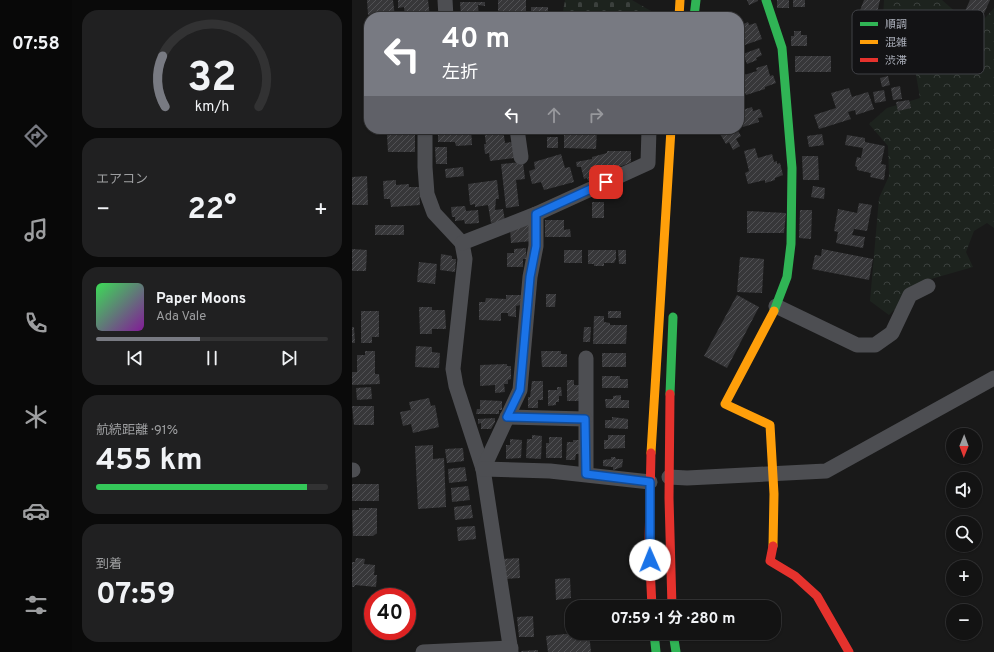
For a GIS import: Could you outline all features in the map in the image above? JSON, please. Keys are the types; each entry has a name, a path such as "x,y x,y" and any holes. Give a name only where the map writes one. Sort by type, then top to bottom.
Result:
{"street":[{"path":"445,0 446,12"},
{"path":"679,12 680,0"},
{"path":"695,12 696,0"},
{"path":"766,0 782,48 792,168 791,244 787,277 776,306 725,404 770,425 773,473 774,544 770,561 795,576 817,596 849,652"},
{"path":"423,652 511,650 483,469 456,386 453,369 465,258 462,243 434,213 427,194 425,134"},
{"path":"518,134 521,157"},
{"path":"462,243 536,214 648,163 648,134"},
{"path":"652,600 650,482 671,134"},
{"path":"483,469 520,390 530,277 536,246 536,214"},
{"path":"776,306 857,345 875,345 892,333 910,295 928,286"},
{"path":"672,600 669,541 668,425 674,304"},
{"path":"586,358 586,474"},
{"path":"669,477 687,478 826,470 994,378"},
{"path":"507,417 585,419"},
{"path":"483,469 550,471 650,482"},
{"path":"655,640 656,652"},
{"path":"674,640 676,652"}],"green space":[{"path":"565,0 632,0 653,12 563,12"},
{"path":"884,0 942,0 953,10 883,10"},
{"path":"994,8 994,228 987,223 974,231 966,252 973,267 924,281 889,315 870,301 879,198 889,176 888,146 869,124 887,108 920,98 916,74 984,74 984,19"}],"building":[{"path":"367,0 393,0 394,12 368,12"},
{"path":"398,0 428,0 429,12 404,12 404,7 398,8"},
{"path":"498,0 526,0 526,12 498,12"},
{"path":"747,0 758,0 758,1 749,5"},
{"path":"777,0 789,0 789,8 777,8"},
{"path":"793,0 805,0 805,7 793,7"},
{"path":"864,0 880,0 878,10 860,10"},
{"path":"970,0 990,0 984,14 984,10 965,10"},
{"path":"460,2 485,2 485,6 478,5 479,12 461,12"},
{"path":"531,7 548,7 548,12 531,12"},
{"path":"748,22 749,25 756,23 762,39 744,45 744,24"},
{"path":"794,31 801,31 801,35 807,35 807,46 791,46 791,36 794,36"},
{"path":"759,48 762,55 756,58 757,60 747,64 744,54"},
{"path":"795,56 831,56 831,72 795,72"},
{"path":"767,65 770,76 773,75 776,83 765,87 765,89 746,95 744,93 744,75 757,71 756,68"},
{"path":"888,76 890,85 882,87 880,78"},
{"path":"900,86 902,99 893,100 891,88"},
{"path":"849,88 852,97 868,92 874,109 856,115 855,110 848,112 851,119 819,129 814,115 836,108 831,93"},
{"path":"884,90 886,101 875,103 873,92"},
{"path":"909,100 911,108 898,111 896,102"},
{"path":"752,107 753,111 760,109 763,117 758,118 759,122 744,127 744,109"},
{"path":"438,134 471,134 472,145 456,146 455,142 438,142"},
{"path":"485,134 504,134 505,143 512,142 514,158 490,161 489,153 485,154 484,144 486,144"},
{"path":"564,134 597,134 596,149 564,148"},
{"path":"720,134 740,134 741,136 736,139 740,146 733,150 729,142 726,144"},
{"path":"822,134 824,145 809,147 807,136"},
{"path":"387,135 415,135 415,152 388,152"},
{"path":"847,135 865,138 865,142 885,146 881,164 886,165 884,180 870,177 871,173 857,170 857,167 855,166 857,157 861,158 863,148 845,145"},
{"path":"547,137 558,137 558,148 547,148"},
{"path":"435,147 447,147 447,164 436,164"},
{"path":"755,148 758,158 772,154 774,162 777,161 777,164 780,163 783,175 775,178 775,180 765,183 765,180 748,184 745,173 749,171 744,151"},
{"path":"607,151 631,151 631,162 588,181 587,178 584,179 581,167 577,167 576,162 592,159 592,157 607,153"},
{"path":"561,154 565,168 570,167 574,182 544,190 541,182 532,184 529,171 535,169 534,162"},
{"path":"802,156 818,156 819,180 803,180"},
{"path":"523,162 525,179 516,180 519,206 506,208 501,164"},
{"path":"463,167 464,176 446,178 445,169"},
{"path":"367,176 368,205 352,205 352,177"},
{"path":"396,180 396,185 409,184 409,187 419,187 420,205 391,207 390,199 384,199 383,181"},
{"path":"497,180 499,199 496,199 495,210 503,209 505,221 491,223 488,205 475,207 475,204 470,205 468,184"},
{"path":"813,186 825,188 824,199 811,197"},
{"path":"592,202 604,202 604,218 592,218"},
{"path":"859,203 872,205 867,231 854,229 852,235 865,237 863,248 836,243 838,232 834,231 838,209 857,213"},
{"path":"465,206 466,211 478,210 479,223 465,224 464,220 455,221 455,217 452,217 451,207"},
{"path":"800,210 812,210 811,239 799,238"},
{"path":"747,211 786,213 784,233 747,233"},
{"path":"530,220 532,241 511,243 510,229"},
{"path":"545,220 564,220 564,230 570,229 571,237 545,237"},
{"path":"375,225 404,225 404,235 375,235"},
{"path":"526,248 526,259 523,259 523,267 507,267 507,253 514,253 514,249"},
{"path":"352,249 367,250 366,271 352,271"},
{"path":"822,249 873,259 869,280 812,269 815,255 821,256"},
{"path":"564,250 582,250 582,263 564,263"},
{"path":"588,250 616,250 616,259 614,263 604,263 604,266 594,266 594,264 588,264"},
{"path":"618,250 626,250 626,264 619,264"},
{"path":"441,254 452,256 452,259 456,259 455,272 440,270"},
{"path":"740,257 764,259 762,293 737,292"},
{"path":"419,262 437,264 435,284 417,282"},
{"path":"546,294 556,294 555,307 546,307"},
{"path":"506,295 521,295 521,305 516,306 516,317 508,316 508,313 501,313 501,321 479,320 479,302 485,302 486,298 506,299"},
{"path":"737,295 759,307 727,368 704,356"},
{"path":"419,307 432,307 432,310 445,310 446,329 432,329 432,334 420,334"},
{"path":"361,311 379,311 379,337 372,337 372,343 361,343"},
{"path":"608,311 621,311 621,318 608,318"},
{"path":"594,316 604,316 604,322 610,323 610,325 627,325 626,344 593,344"},
{"path":"352,327 354,327 355,343 352,343"},
{"path":"584,327 591,327 590,342 583,342"},
{"path":"416,346 432,347 432,352 440,353 439,368 415,367"},
{"path":"365,351 375,351 375,374 379,374 380,384 352,385 352,372 357,372 357,355 365,355"},
{"path":"541,351 561,351 561,354 567,354 567,367 542,367"},
{"path":"602,353 626,353 626,367 602,367"},
{"path":"507,364 507,366 511,366 511,379 508,380 508,384 504,384 505,392 495,393 495,385 480,386 480,365"},
{"path":"602,376 620,376 620,379 628,379 628,388 602,388"},
{"path":"567,380 574,380 574,385 581,385 581,401 567,401"},
{"path":"532,381 543,381 543,400 538,400 538,408 528,408 528,397 530,397"},
{"path":"371,387 372,399 357,400 356,388"},
{"path":"557,387 561,387 562,396 559,396 559,402 556,402 556,405 548,406 548,390 557,390"},
{"path":"621,395 621,400 629,400 629,408 606,408 605,399 613,399 613,396"},
{"path":"429,398 431,406 435,405 439,427 413,433 411,424 403,426 400,412 411,410 409,402"},
{"path":"480,400 502,401 502,410 499,410 499,414 476,414 477,409 480,409"},
{"path":"352,406 374,406 374,425 354,425"},
{"path":"612,417 628,419 628,429 605,428 605,420 612,420"},
{"path":"495,418 495,422 491,429 481,429 481,423 478,424 478,419"},
{"path":"532,435 542,436 541,459 526,458 527,439 532,439"},
{"path":"608,435 625,435 625,448 604,449 604,440 608,440"},
{"path":"549,437 562,437 562,458 546,458 546,443 549,443"},
{"path":"510,439 522,440 521,458 506,459 506,445 510,445"},
{"path":"573,440 579,440 579,454 576,454 575,460 566,460 567,442 573,442"},
{"path":"433,445 433,459 444,458 446,507 418,509 415,446"},
{"path":"463,448 464,461 447,463 445,449"},
{"path":"611,457 623,459 622,467 613,470 613,467 603,466 603,460 611,459"},
{"path":"465,467 467,481 449,483 448,469"},
{"path":"352,484 379,484 379,501 352,501"},
{"path":"468,486 470,500 452,502 451,488"},
{"path":"471,505 473,518 455,520 454,507"},
{"path":"359,508 377,508 377,533 373,536 353,536 352,510 359,510"},
{"path":"475,526 476,539 458,541 457,527"},
{"path":"356,558 365,559 364,564 375,565 374,575 377,575 376,587 355,585 352,587 352,562 355,562"},
{"path":"519,558 520,578 505,579 503,559"},
{"path":"570,578 571,598 556,600 555,579"},
{"path":"533,616 534,637 519,637 517,617"},
{"path":"565,634 565,640 590,640 591,652 548,652 546,636"},
{"path":"538,650 538,652 521,652 521,651"}],"traffic: fast":[{"path":"695,12 696,0"},
{"path":"766,0 782,48 792,168 791,244 787,277 774,311"},
{"path":"670,394 673,317"},
{"path":"655,640 656,652"},
{"path":"674,640 676,652"}],"traffic: slow":[{"path":"679,12 680,0"},
{"path":"651,453 671,134"},
{"path":"773,546 774,494 770,425 725,404 774,311"}],"traffic: jam":[{"path":"670,394 669,498 672,600"},
{"path":"651,453 649,545 652,600"},
{"path":"773,546 770,561 795,576 817,596 849,652"}],"route":[{"path":"606,182 536,214 536,246 530,277 520,390 507,417 585,419 586,474 650,482 650,560"}]}
